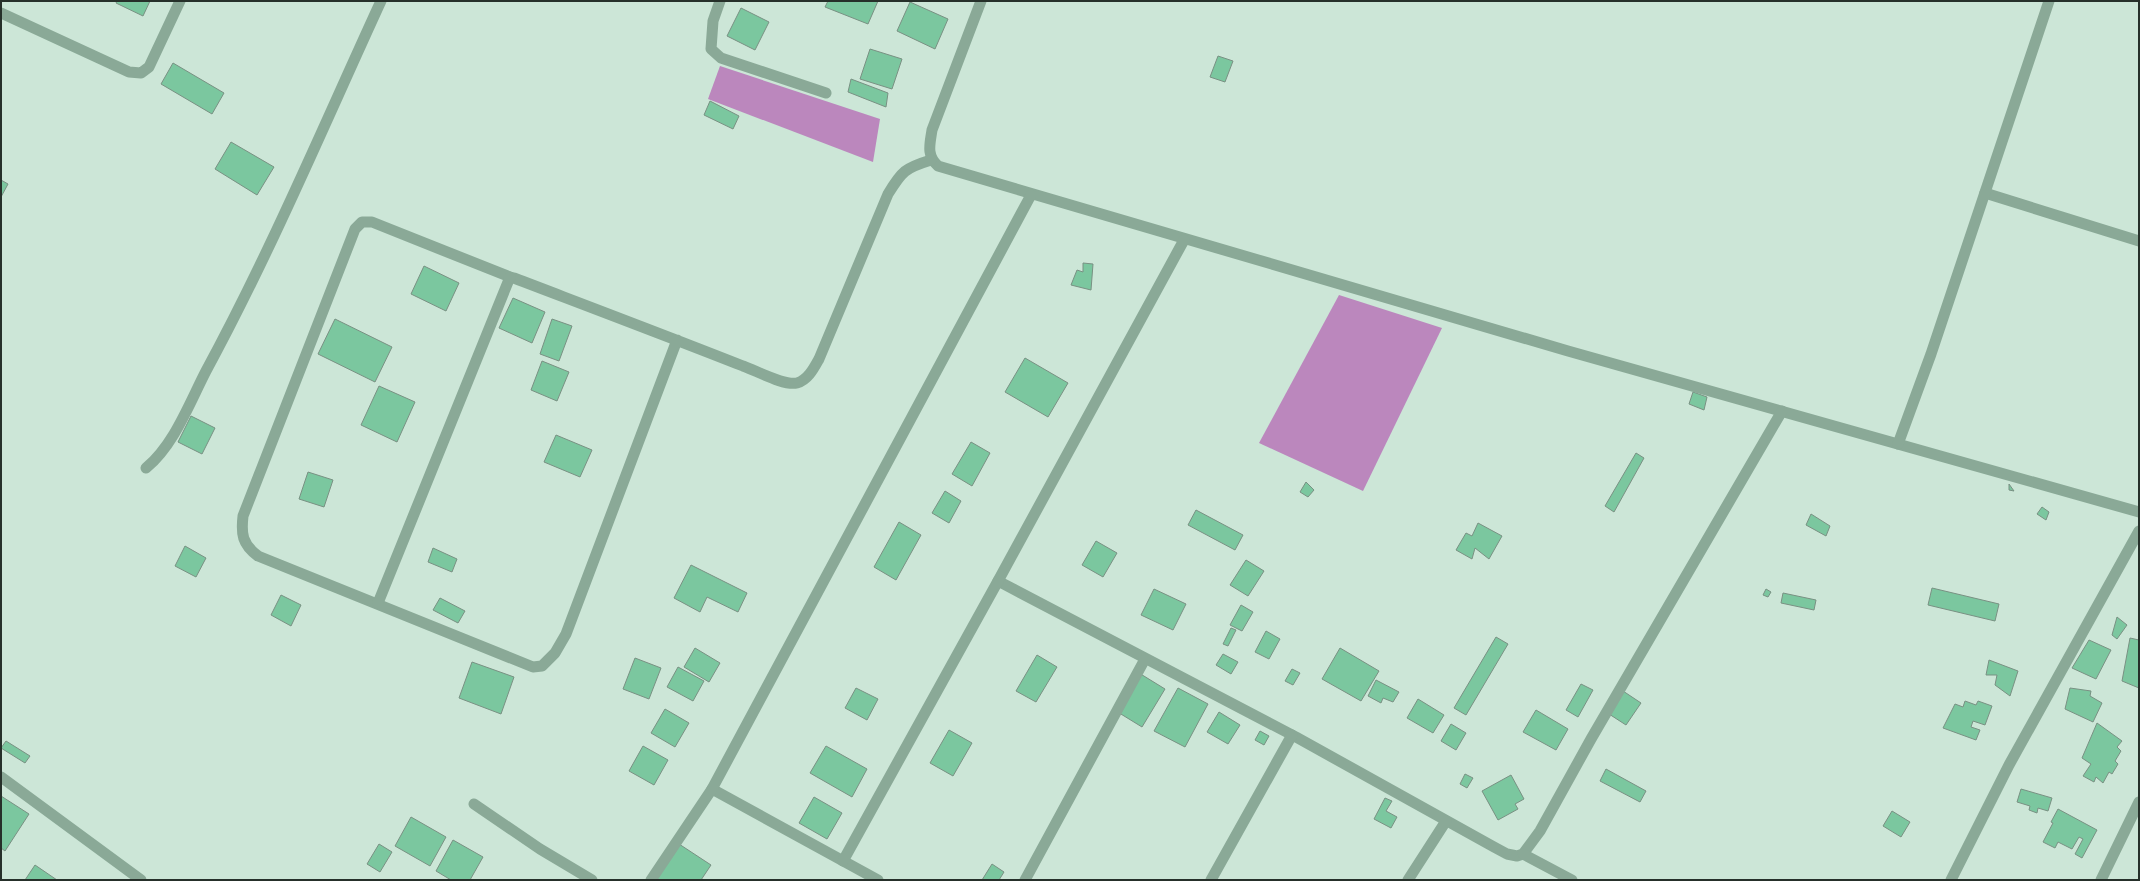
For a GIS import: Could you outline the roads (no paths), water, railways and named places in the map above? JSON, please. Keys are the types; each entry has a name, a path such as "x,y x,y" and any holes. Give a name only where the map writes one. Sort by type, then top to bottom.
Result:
{"street":[{"path":"1,13 129,72 141,73 149,67 180,1"},
{"path":"146,468 161,452 176,428 235,319 275,235 380,1"},
{"path":"720,1 713,21 710,49 721,58 826,92"},
{"path":"981,1 932,130 928,151 931,160 938,166 1031,195 1560,349 2139,512"},
{"path":"1898,444 1985,193 2049,1"},
{"path":"677,340 566,634 550,660 542,666 533,667 258,556 252,551 241,533 243,516 355,229 362,222 372,222 510,277 677,340 786,383 797,383 805,379 812,371 821,354 888,194 899,177 910,167 931,160"},
{"path":"1985,193 2139,241"},
{"path":"651,880 712,789 1031,195"},
{"path":"843,861 1184,240"},
{"path":"378,604 510,277"},
{"path":"998,581 1292,735 1507,854 1517,856 1523,854 1540,831 1591,739 1782,411"},
{"path":"1951,880 2009,765 2139,531"},
{"path":"1025,880 1145,659"},
{"path":"1211,880 1292,735"},
{"path":"1,777 141,880"},
{"path":"712,789 878,880"},
{"path":"2100,880 2139,802"},
{"path":"474,804 534,846 592,880"},
{"path":"1408,880 1446,821"},
{"path":"1523,854 1572,880"}]}
